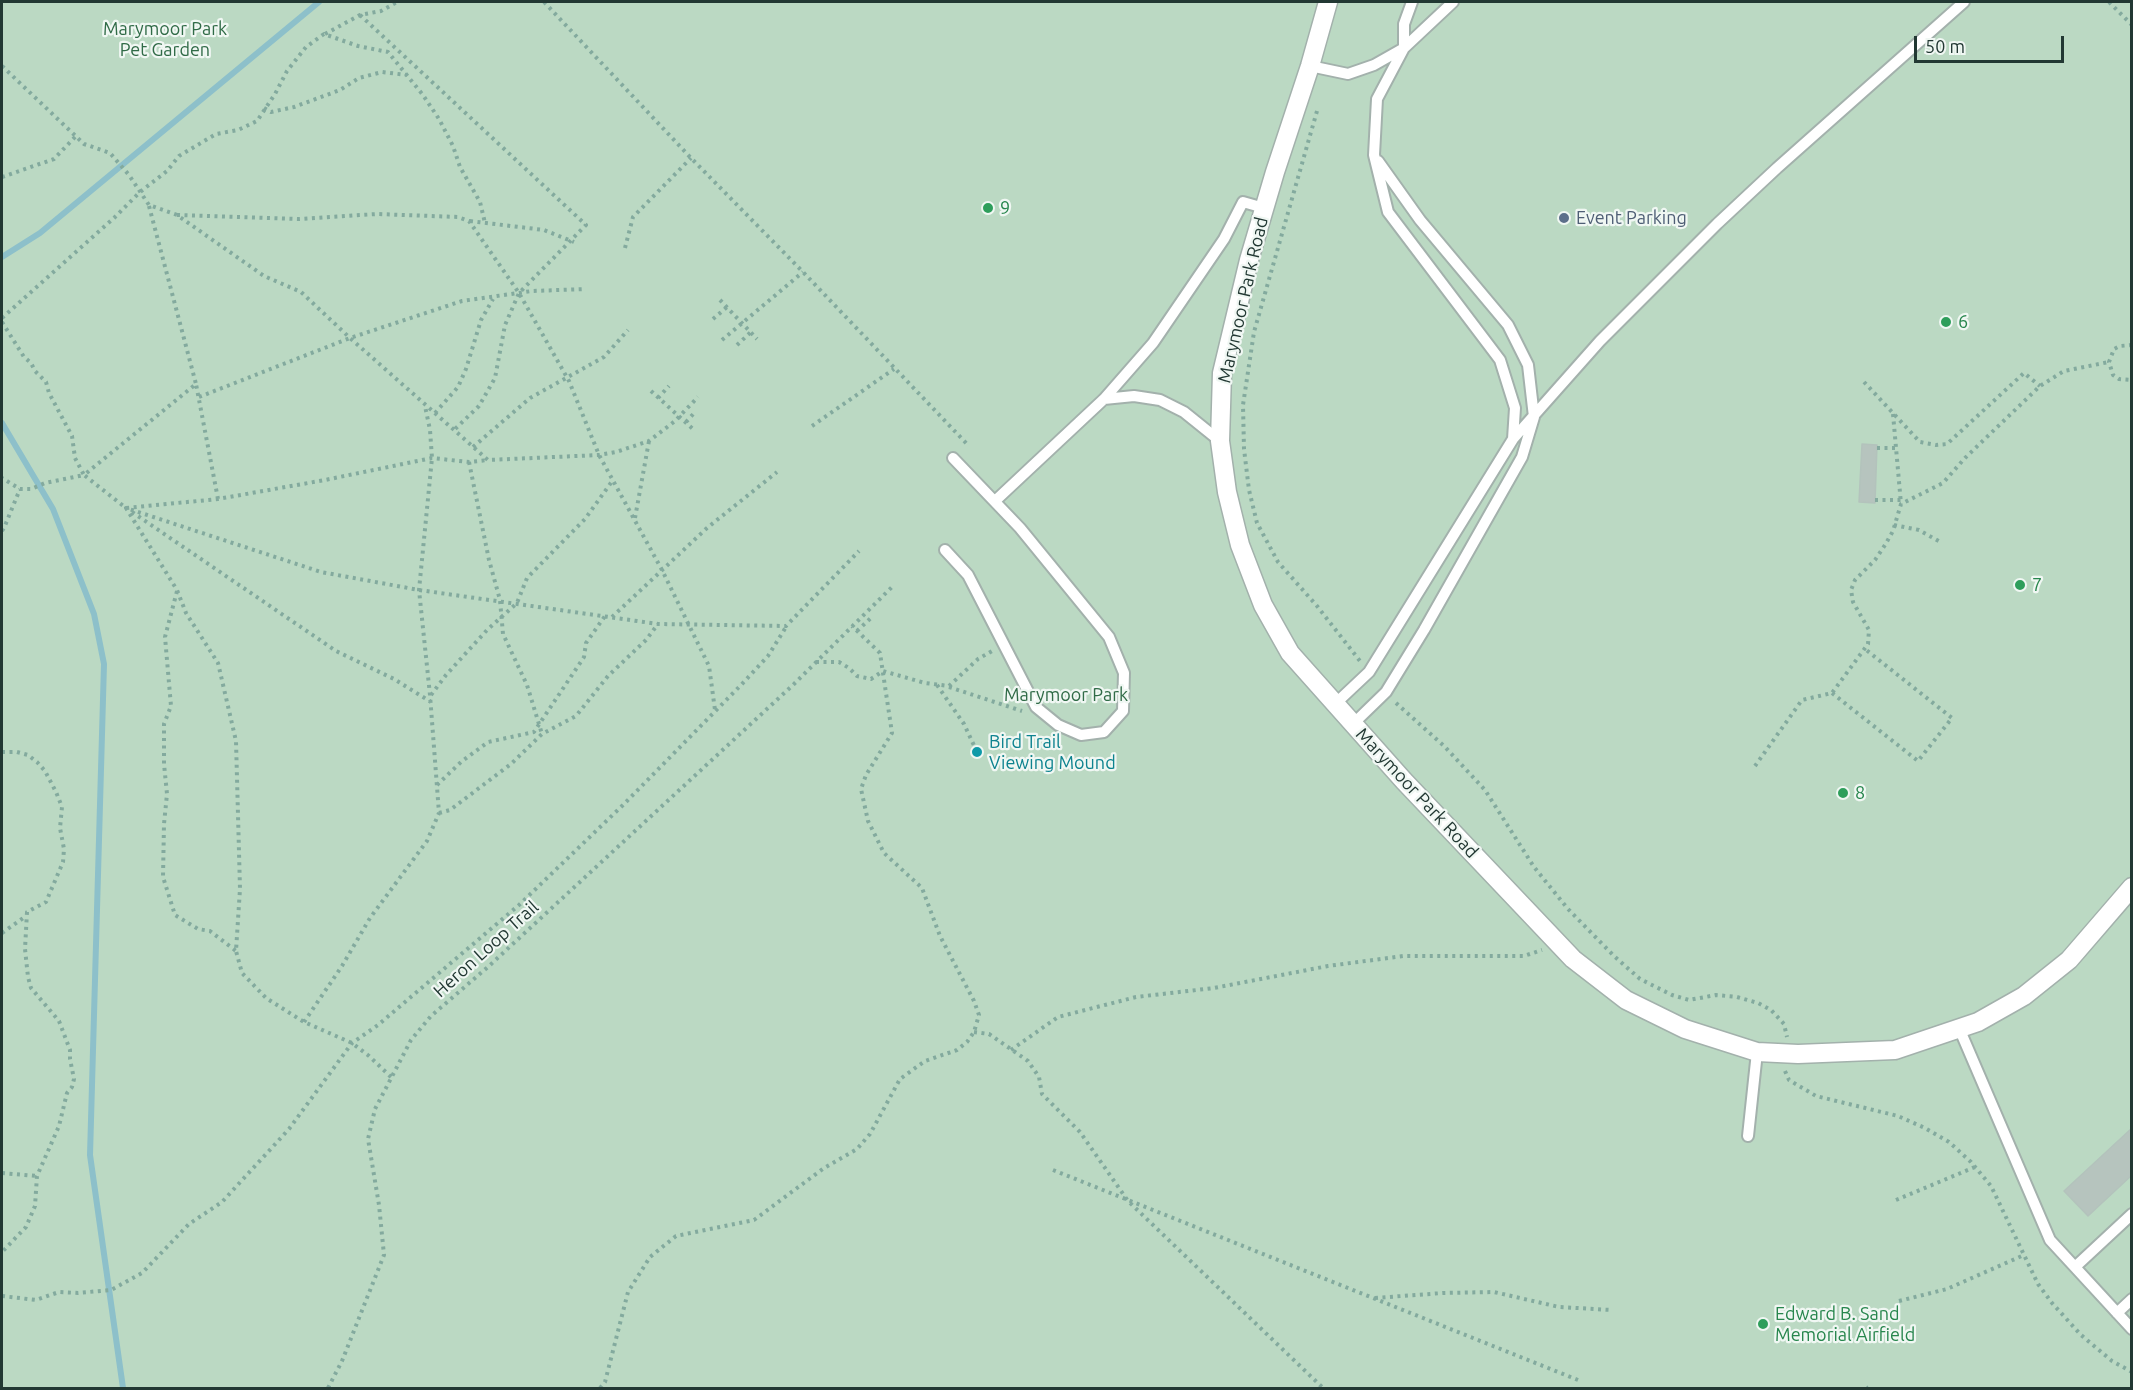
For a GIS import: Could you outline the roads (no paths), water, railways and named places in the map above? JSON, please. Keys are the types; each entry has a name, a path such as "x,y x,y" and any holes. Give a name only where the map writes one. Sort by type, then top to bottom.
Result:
{"street":[{"name":"Marymoor Park Road","path":"1328,2 1249,260 1222,374 1220,441 1227,492 1240,545 1263,605 1290,653 1353,724 1574,959 1626,1000 1685,1029 1757,1052 1798,1054 1895,1050 1978,1022 2024,996 2069,960 2132,887"}],"lane":[{"path":"1412,2 1404,24 1404,48 1377,99 1374,155 1388,212 1500,360 1515,408 1513,439"},
{"path":"1310,66 1348,74 1374,65 1404,48 1453,2"},
{"path":"1335,704 1369,672 1513,439 1600,341 1777,168 1964,2"},
{"path":"1353,724 1386,692 1424,630 1522,457 1534,417 1528,365 1508,325 1420,220 1374,155"},
{"path":"995,501 1104,399 1153,343 1224,239 1243,202 1264,208"},
{"path":"1104,399 1134,396 1160,400 1184,412 1220,441"},
{"path":"945,550 968,575 1036,707 1058,725 1081,735 1104,732 1123,711 1124,674 1109,637 1041,553 953,458"},
{"path":"1959,1028 2050,1240 2132,1329"},
{"path":"1748,1136 1757,1052"},
{"path":"2075,1268 2132,1214"},
{"path":"2117,1313 2132,1299"}],"waterway":[{"path":"2,257 40,233 319,2"},
{"path":"2,423 53,509 94,614 104,664 90,1155 123,1388"}],"place":[{"name":"9","path":"988,208"},
{"name":"Event Parking","path":"1564,218"},
{"name":"6","path":"1946,322"},
{"name":"7","path":"2020,585"},
{"name":"Bird Trail Viewing Mound","path":"977,752"},
{"name":"8","path":"1843,793"},
{"name":"Edward B. Sand Memorial Airfield","path":"1763,1324"}],"park label":[{"name":"Marymoor Park Pet Garden","path":"165,39"},
{"name":"Marymoor Park","path":"1066,695"}]}
